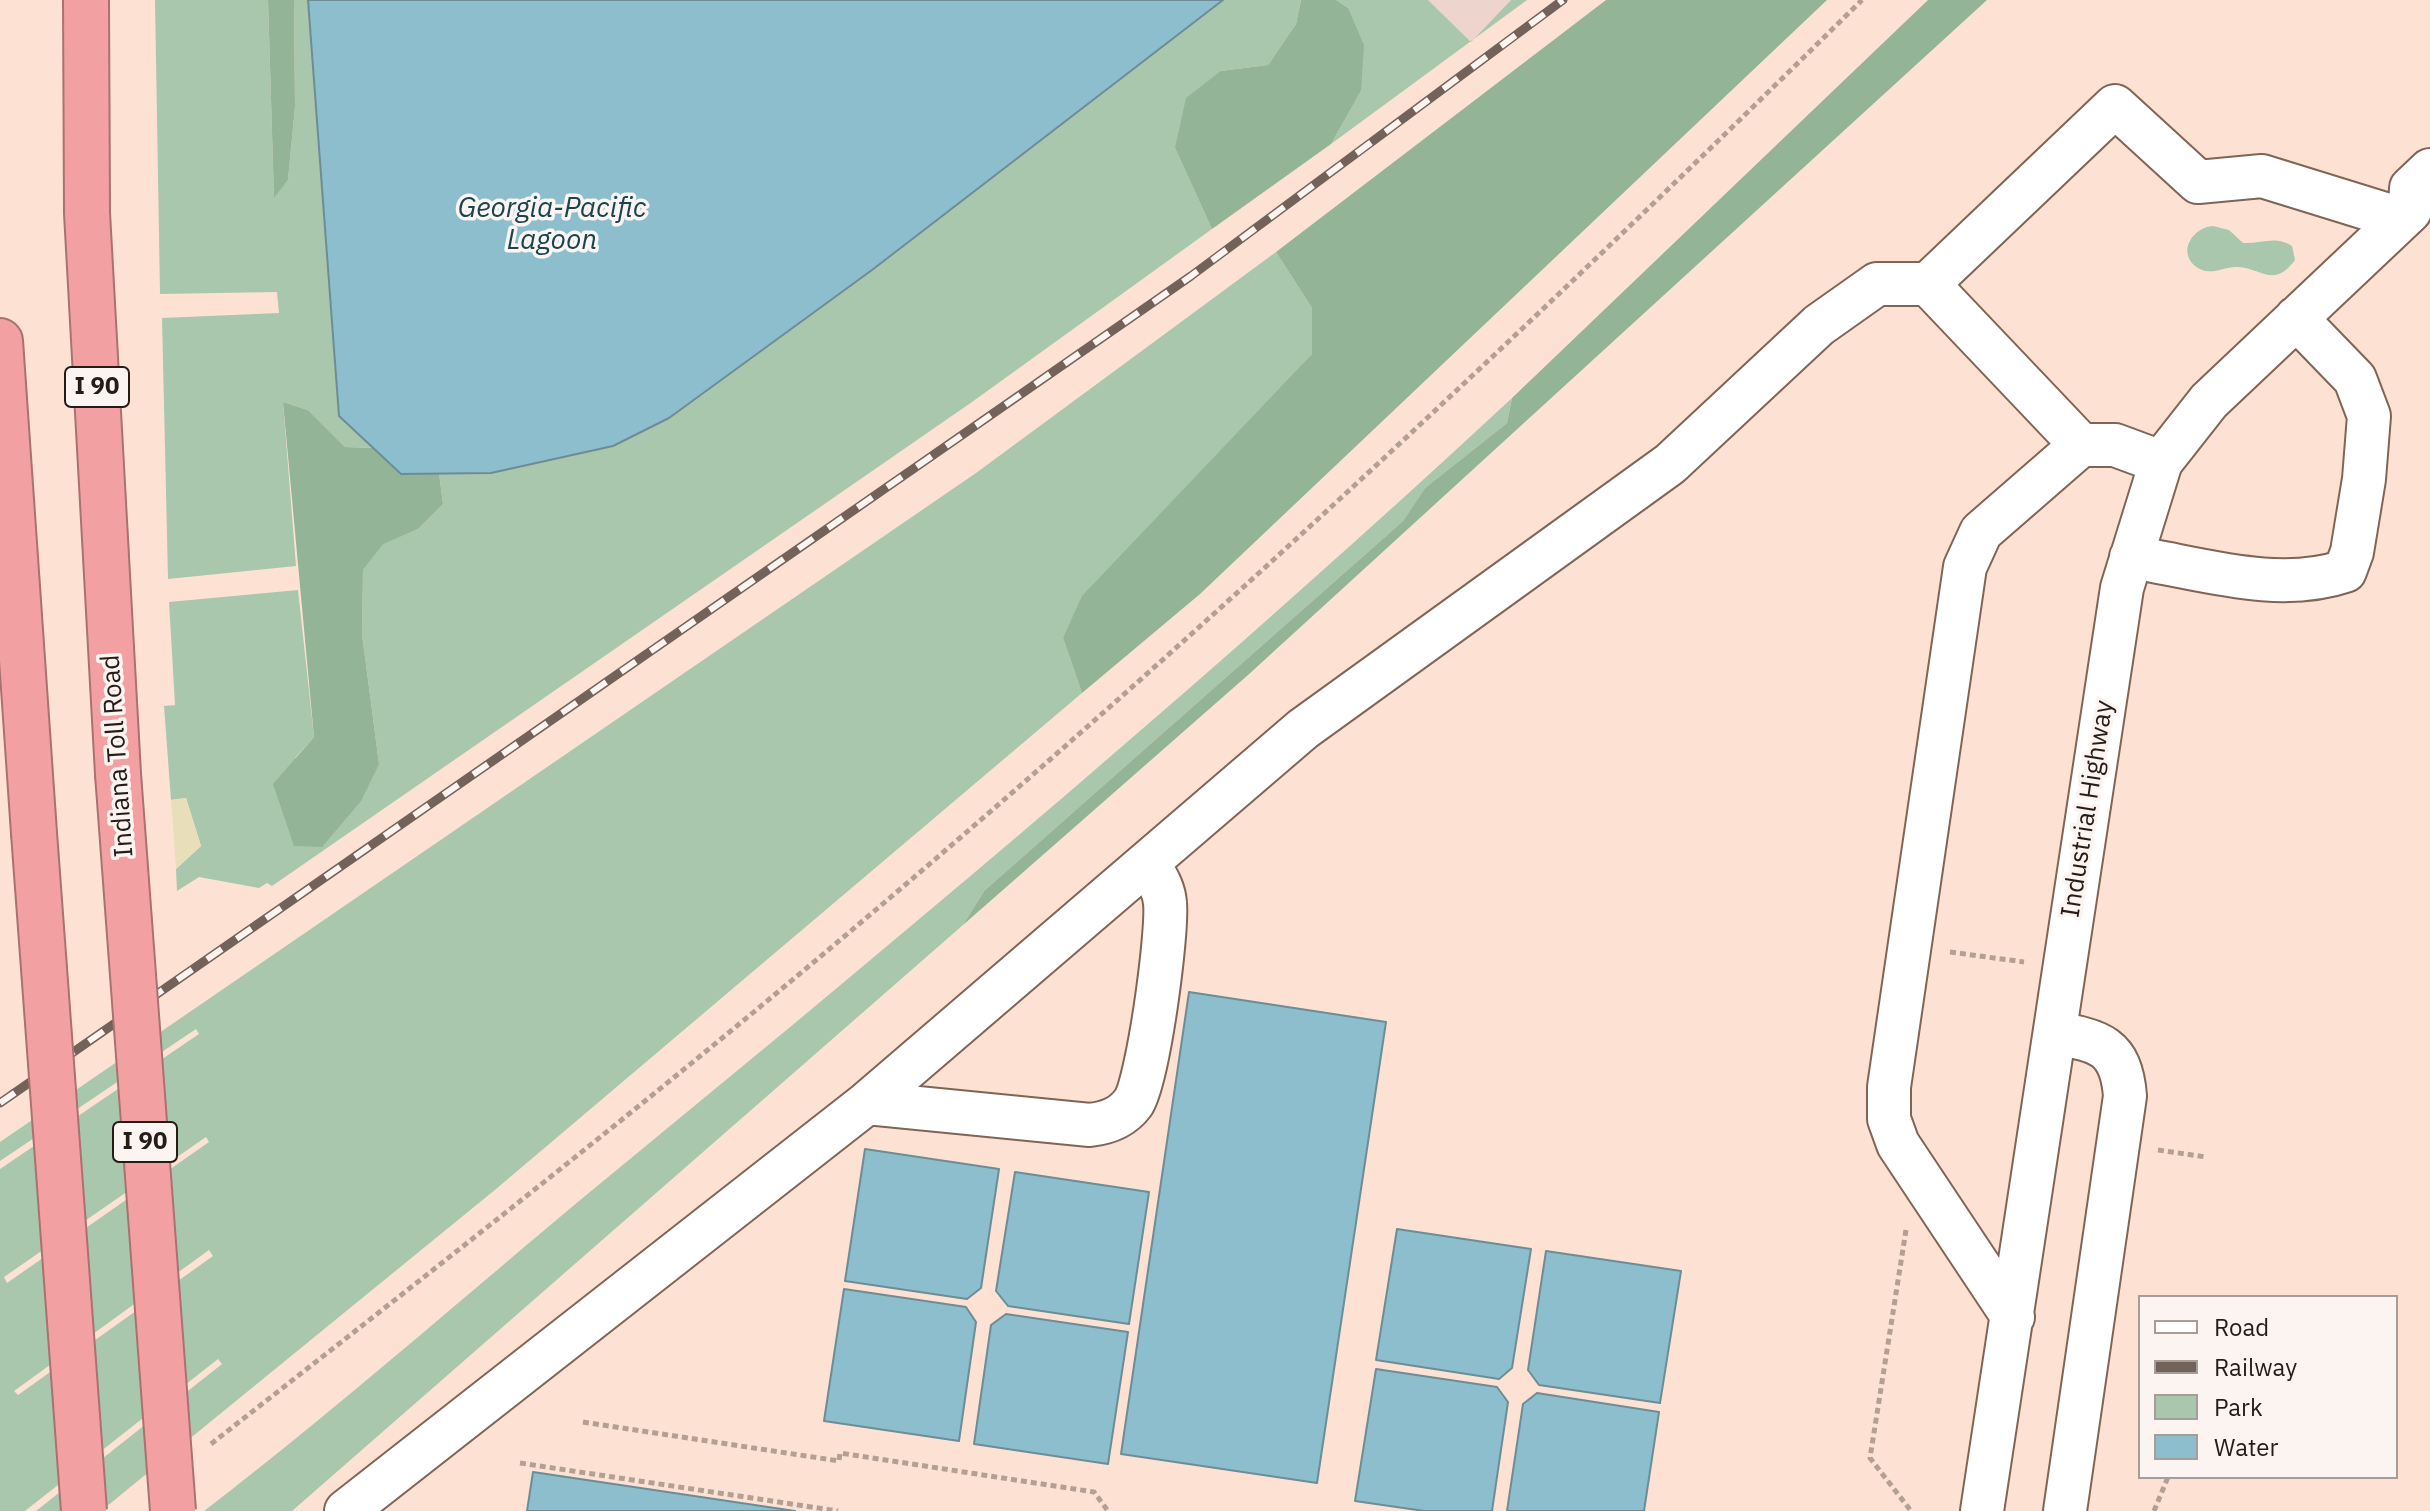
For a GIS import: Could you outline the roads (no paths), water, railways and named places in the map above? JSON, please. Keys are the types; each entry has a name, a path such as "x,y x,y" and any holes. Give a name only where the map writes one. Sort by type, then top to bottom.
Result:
{"highway":[{"name":"Indiana Toll Road","path":"86,0 87,213 118,774 173,1511"},
{"path":"0,341 84,1511"}],"street":[{"path":"346,1511 867,1103 1303,729 1670,464 1819,325 1877,284 1928,284 2115,106 2198,182 2262,176 2414,215"},
{"name":"Industrial Highway","path":"1982,1511 2122,588 2161,462 2209,401 2296,318 2414,215 2411,188 2430,170"},
{"path":"1928,284 2081,445"},
{"path":"2131,557 2277,581 2319,580 2345,571 2352,552 2364,479 2369,416 2355,379 2296,318"},
{"path":"2013,1317 1892,1133 1888,1103 1968,555 1991,522 2081,445 2115,445 2161,462"},
{"path":"867,1103 1090,1125 1120,1116 1131,1106 1145,1073 1165,917 1161,884 1149,864"},
{"path":"2055,1033 2089,1039 2108,1049 2122,1074 2125,1096 2065,1511"}],"water":[{"name":"Georgia-Pacific Lagoon","path":"308,0 1223,0 872,270 669,418 613,446 491,473 401,474 339,416"},
{"path":"1189,992 1386,1022 1317,1483 1121,1454"},
{"path":"865,1149 999,1169 981,1288 967,1299 845,1281"},
{"path":"1015,1172 1149,1192 1129,1324 1008,1306 996,1291"},
{"path":"1397,1229 1531,1249 1512,1368 1499,1379 1376,1360"},
{"path":"1546,1251 1681,1271 1660,1403 1539,1385 1528,1370"},
{"path":"844,1289 966,1307 976,1322 959,1441 824,1421"},
{"path":"1006,1314 1128,1332 1108,1464 974,1444 991,1325"},
{"path":"1376,1369 1497,1387 1508,1402 1492,1511 1424,1511 1355,1501"},
{"path":"1537,1393 1659,1412 1644,1511 1507,1511 1523,1404"},
{"path":"533,1472 795,1511 527,1511"}],"railway":[{"path":"0,1103 1191,276 1563,0"}]}
